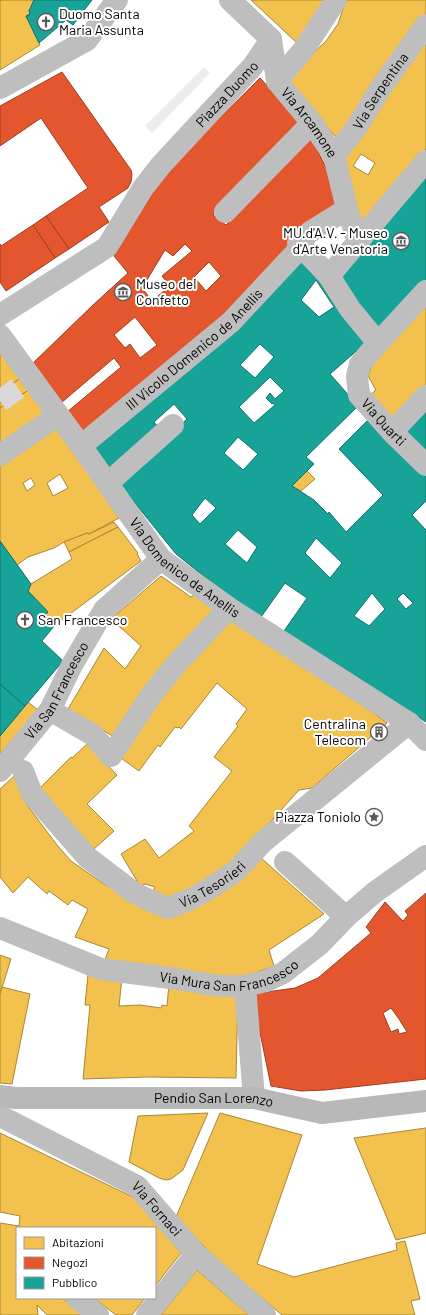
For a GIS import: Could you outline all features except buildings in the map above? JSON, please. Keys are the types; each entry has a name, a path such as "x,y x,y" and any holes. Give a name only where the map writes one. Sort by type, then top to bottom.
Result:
{"street":[{"path":"0,88 87,40 117,0"},
{"path":"230,0 270,39"},
{"path":"277,81 304,49 336,0"},
{"name":"Via Serpentina","path":"334,156 357,127 380,89 426,25"},
{"name":"Via Arcamone","path":"270,39 277,81 312,123 334,156 346,209 358,241"},
{"name":"Piazza Duomo","path":"0,315 107,247 143,188 161,165 253,66 270,39"},
{"path":"225,212 312,123"},
{"path":"329,276 426,161"},
{"name":"III Vicolo Domenico de Anellis","path":"81,446 231,322 302,246 298,242 310,232 346,209"},
{"path":"302,246 329,276 350,309 378,343"},
{"name":"Via Quarti","path":"426,291 360,364 356,376 359,395 392,432 426,465"},
{"name":"Via Domenico de Anellis","path":"0,336 162,559 229,608 409,724 426,740"},
{"path":"392,432 426,396"},
{"path":"0,456 58,415"},
{"path":"108,483 173,425"},
{"name":"Via San Francesco","path":"0,771 50,710 72,665 104,610 162,559"},
{"path":"50,710 93,735 111,756 152,694 178,662 229,608"},
{"name":"Via Tesorieri","path":"23,771 32,794 87,857 132,892 168,908 191,899 236,871 263,842 409,724"},
{"name":"Via Mura San Francesco","path":"0,928 101,969 220,986 245,986 266,981 283,973 320,944 346,917 375,892 426,856"},
{"path":"285,862 346,917"},
{"path":"245,986 254,1098"},
{"name":"Pendio San Lorenzo","path":"0,1096 24,1098 254,1098 322,1113 426,1101"},
{"name":"Via Fornaci","path":"0,1116 136,1186 196,1254 265,1315"},
{"path":"148,1315 196,1254"},
{"path":"78,1299 98,1315"}],"shaded area":[{"path":"204,67 210,73 152,133 145,126"}],"tunnel":[{"path":"0,401 32,378"}],"place":[{"name":"Duomo Santa Maria Assunta","path":"46,22"},
{"name":"MU.d'A.V. - Museo d'Arte Venatoria","path":"401,241"},
{"name":"Museo del Confetto","path":"123,292"},
{"name":"San Francesco","path":"25,620"},
{"name":"Centralina Telecom","path":"379,732"},
{"name":"Piazza Toniolo","path":"374,817"}]}
